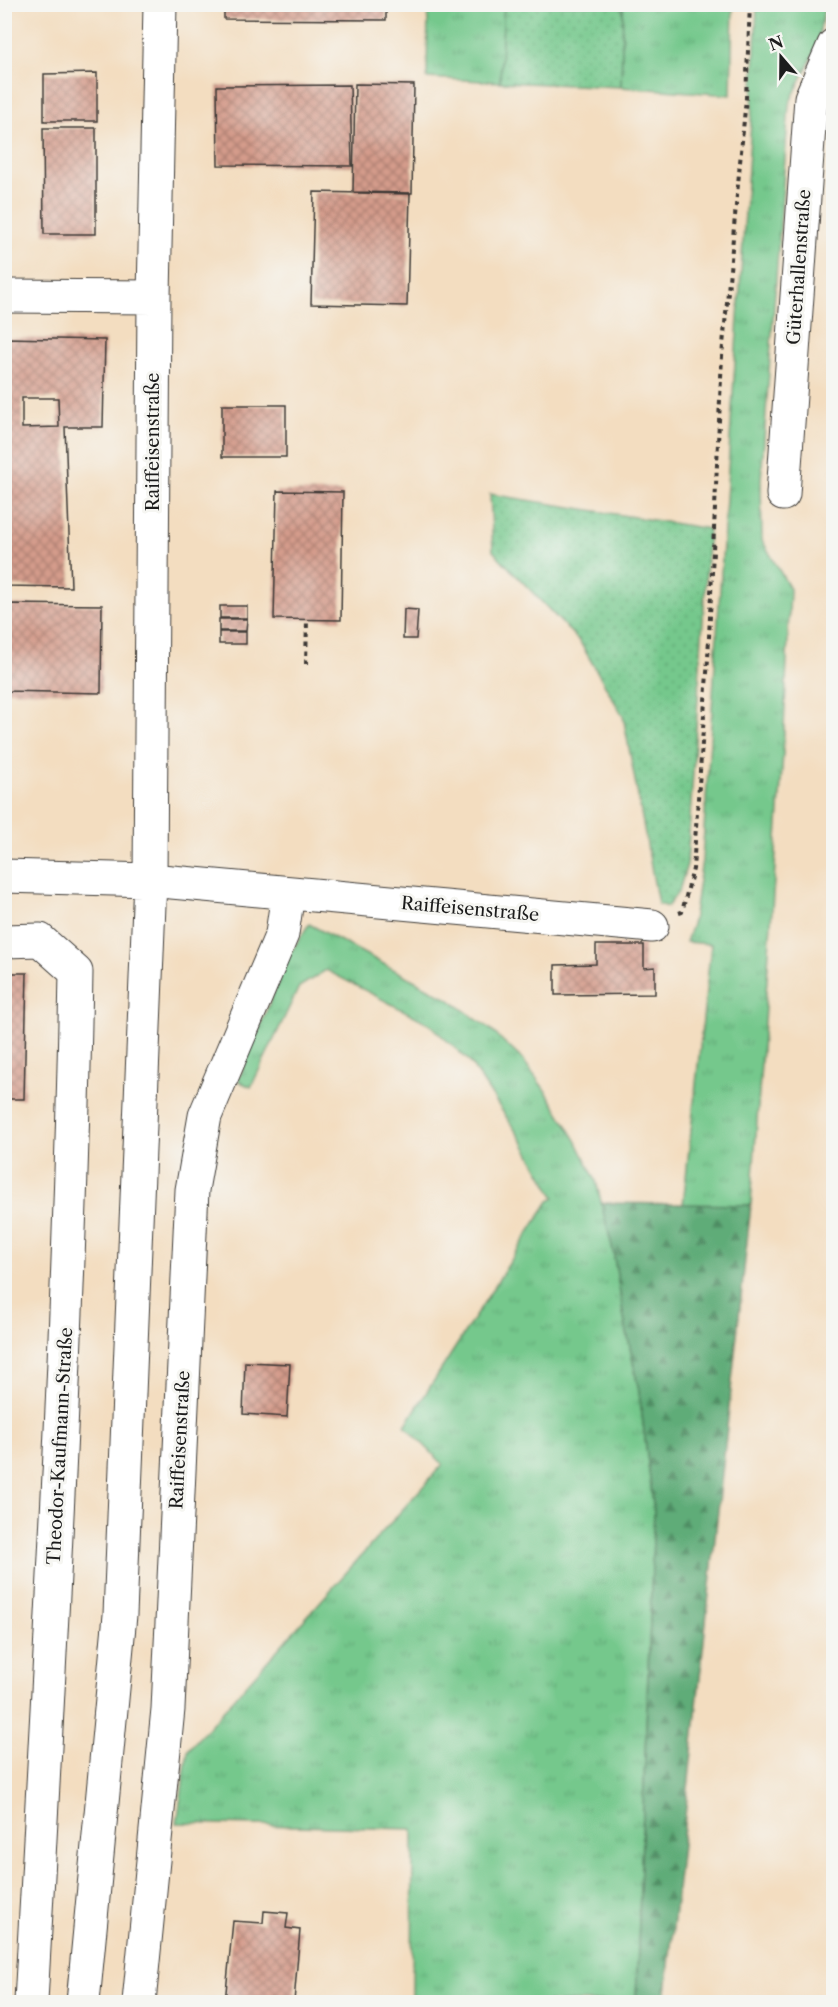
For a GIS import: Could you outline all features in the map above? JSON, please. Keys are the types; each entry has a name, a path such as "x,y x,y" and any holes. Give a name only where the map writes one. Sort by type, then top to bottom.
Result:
{"street":[{"name":"Raiffeisenstraße","path":"83,2002 120,1616 150,880 154,297 160,4"},
{"name":"Güterhallenstraße","path":"783,494 811,98 834,45"},
{"path":"4,296 154,297"},
{"path":"4,876 150,880"},
{"name":"Raiffeisenstraße","path":"150,880 652,926"},
{"name":"Raiffeisenstraße","path":"139,2002 168,1709 192,1190 206,1116 282,934 288,893"},
{"name":"Theodor-Kaufmann-Straße","path":"4,941 40,940 76,972 73,1153 58,1515 31,2002"}],"path":[{"path":"652,926 682,912 693,869 708,659 722,356 746,98 750,4"},
{"path":"306,664 308,619"}],"green space":[{"path":"428,5 504,5 500,82 427,78"},
{"path":"504,5 623,5 621,87 500,82"},
{"path":"623,5 733,5 731,95 621,87"},
{"path":"757,5 825,5 816,49 789,104 761,480 762,540 790,589 783,754 751,1205 683,1205 711,944 686,942 693,921 702,860"},
{"path":"490,494 709,529 687,864 679,891 667,907 658,904 623,716 580,642 493,551"},
{"path":"309,924 447,998 490,1029 523,1060 547,1093 576,1140 596,1181 613,1250 639,1391 654,1511 636,2002 412,2002 413,1829 177,1823 188,1750 443,1464 405,1426 549,1201 555,1198 523,1142 469,1061 428,1023 326,970 299,987 251,1087 238,1081 289,955"},
{"path":"601,1203 751,1205 665,2002 636,2002 654,1511 639,1391 613,1250"}],"building":[{"path":"224,4 386,4 386,20 224,19"},
{"path":"97,73 97,121 44,121 44,74"},
{"path":"355,84 414,85 412,193 353,192"},
{"path":"350,85 352,166 218,165 217,86"},
{"path":"43,128 96,128 96,234 44,234"},
{"path":"314,192 410,194 407,306 311,304"},
{"path":"4,338 105,340 103,427 65,427 71,587 4,586","holes":["22,398 58,398 59,427 22,428"]},
{"path":"222,405 286,405 286,457 222,457"},
{"path":"277,491 343,492 341,620 274,619"},
{"path":"4,604 102,605 101,693 4,691"},
{"path":"220,606 247,606 247,618 220,618"},
{"path":"404,609 418,610 416,639 403,639"},
{"path":"219,619 247,619 246,631 219,631"},
{"path":"219,632 246,632 246,644 219,644"},
{"path":"596,945 644,945 644,968 655,967 655,994 555,995 555,965 596,964"},
{"path":"4,973 27,973 24,1099 4,1099"},
{"path":"245,1362 290,1364 287,1417 243,1414"},
{"path":"4,1616 8,1617 6,1637 4,1637"},
{"path":"264,1911 288,1913 286,1928 300,1930 294,2002 225,2002 233,1921 263,1923"}]}
